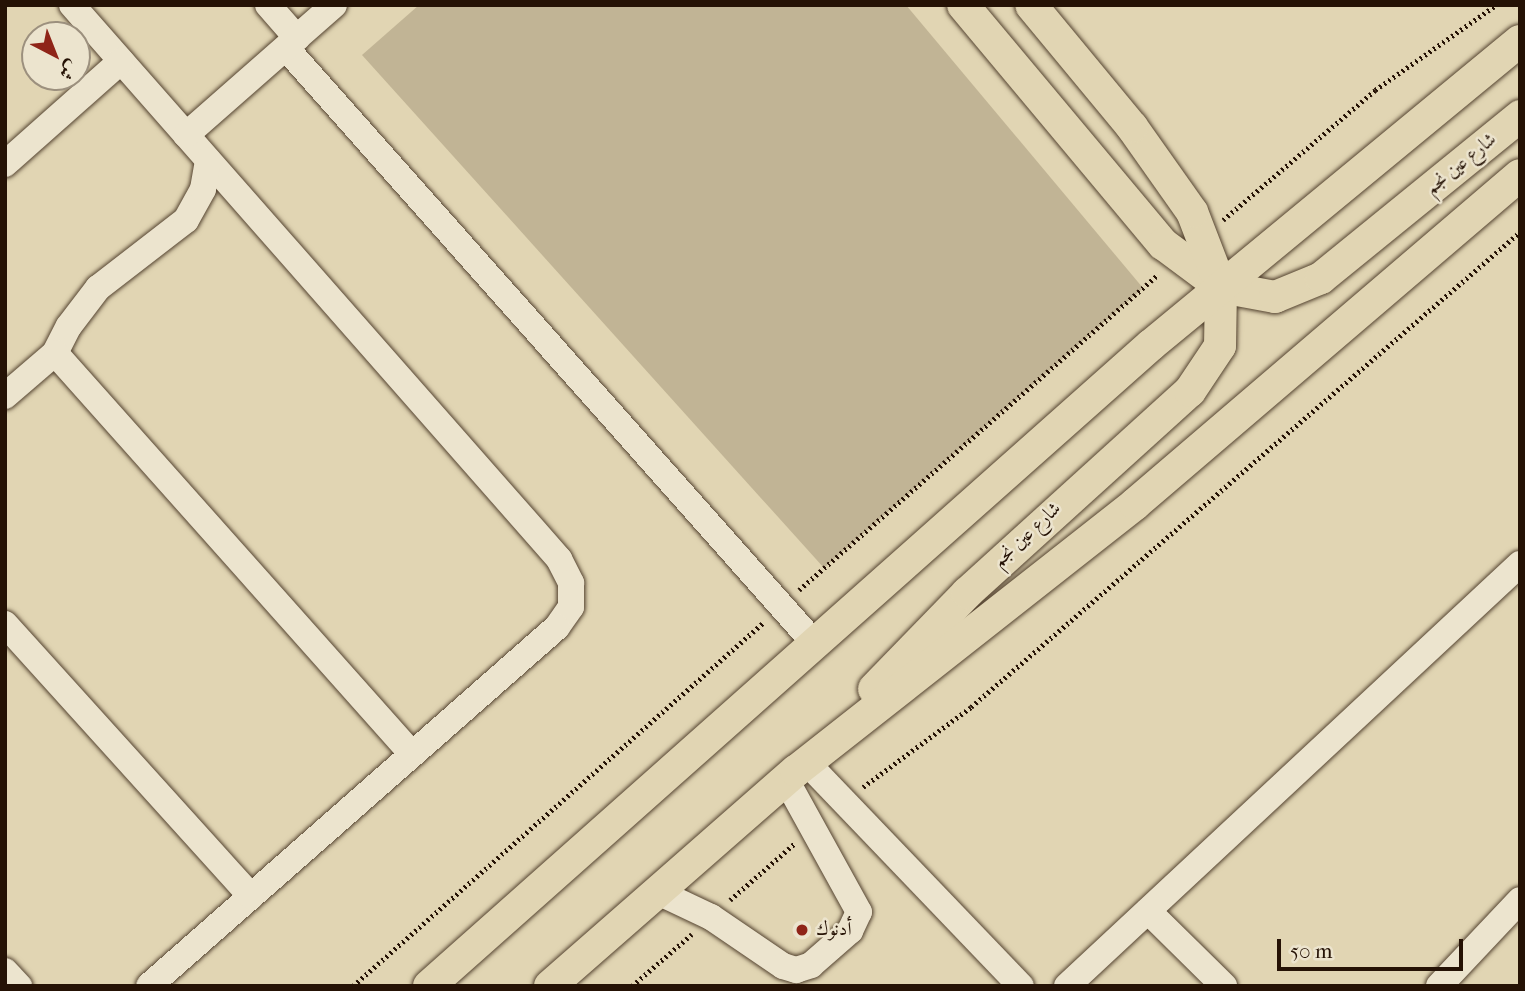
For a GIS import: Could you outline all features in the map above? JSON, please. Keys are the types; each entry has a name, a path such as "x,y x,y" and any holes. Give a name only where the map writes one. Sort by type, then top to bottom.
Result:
{"main road":[{"name":"شارع عين نجم","path":"963,5 1163,244 1191,247"},
{"name":"شارع عين نجم","path":"796,771 967,593 1190,391 1220,346 1221,287 1191,247 1192,212 1132,127 1031,5"},
{"path":"429,986 1221,287 1520,41"},
{"name":"شارع عين نجم","path":"1221,287 1275,297 1321,278 1520,117"},
{"path":"550,986 796,771 1135,505 1520,175"}],"street":[{"path":"72,5 559,559 571,583 571,607 557,626 149,986"},
{"path":"268,5 291,43 816,645"},
{"path":"186,135 334,5"},
{"path":"5,164 121,61"},
{"path":"5,396 55,353 98,288 186,220 204,189 208,160"},
{"path":"55,353 412,754"},
{"path":"1067,986 1520,564"},
{"path":"5,624 251,896"},
{"path":"796,771 842,802 1021,986"},
{"path":"658,892 711,916 796,970 810,965 841,939 859,912 848,886 810,830 796,771"},
{"path":"1439,986 1517,910"},
{"path":"1148,911 1224,986"},
{"path":"5,971 19,986"}],"path":[{"path":"353,986 1191,247 1375,90 1496,5"},
{"path":"842,802 971,707 1520,232"},
{"path":"632,986 810,830"}],"shaded area":[{"path":"419,5 906,5 1143,288 824,568 362,55"}],"place":[{"name":"أدنوك","path":"802,930"}]}
